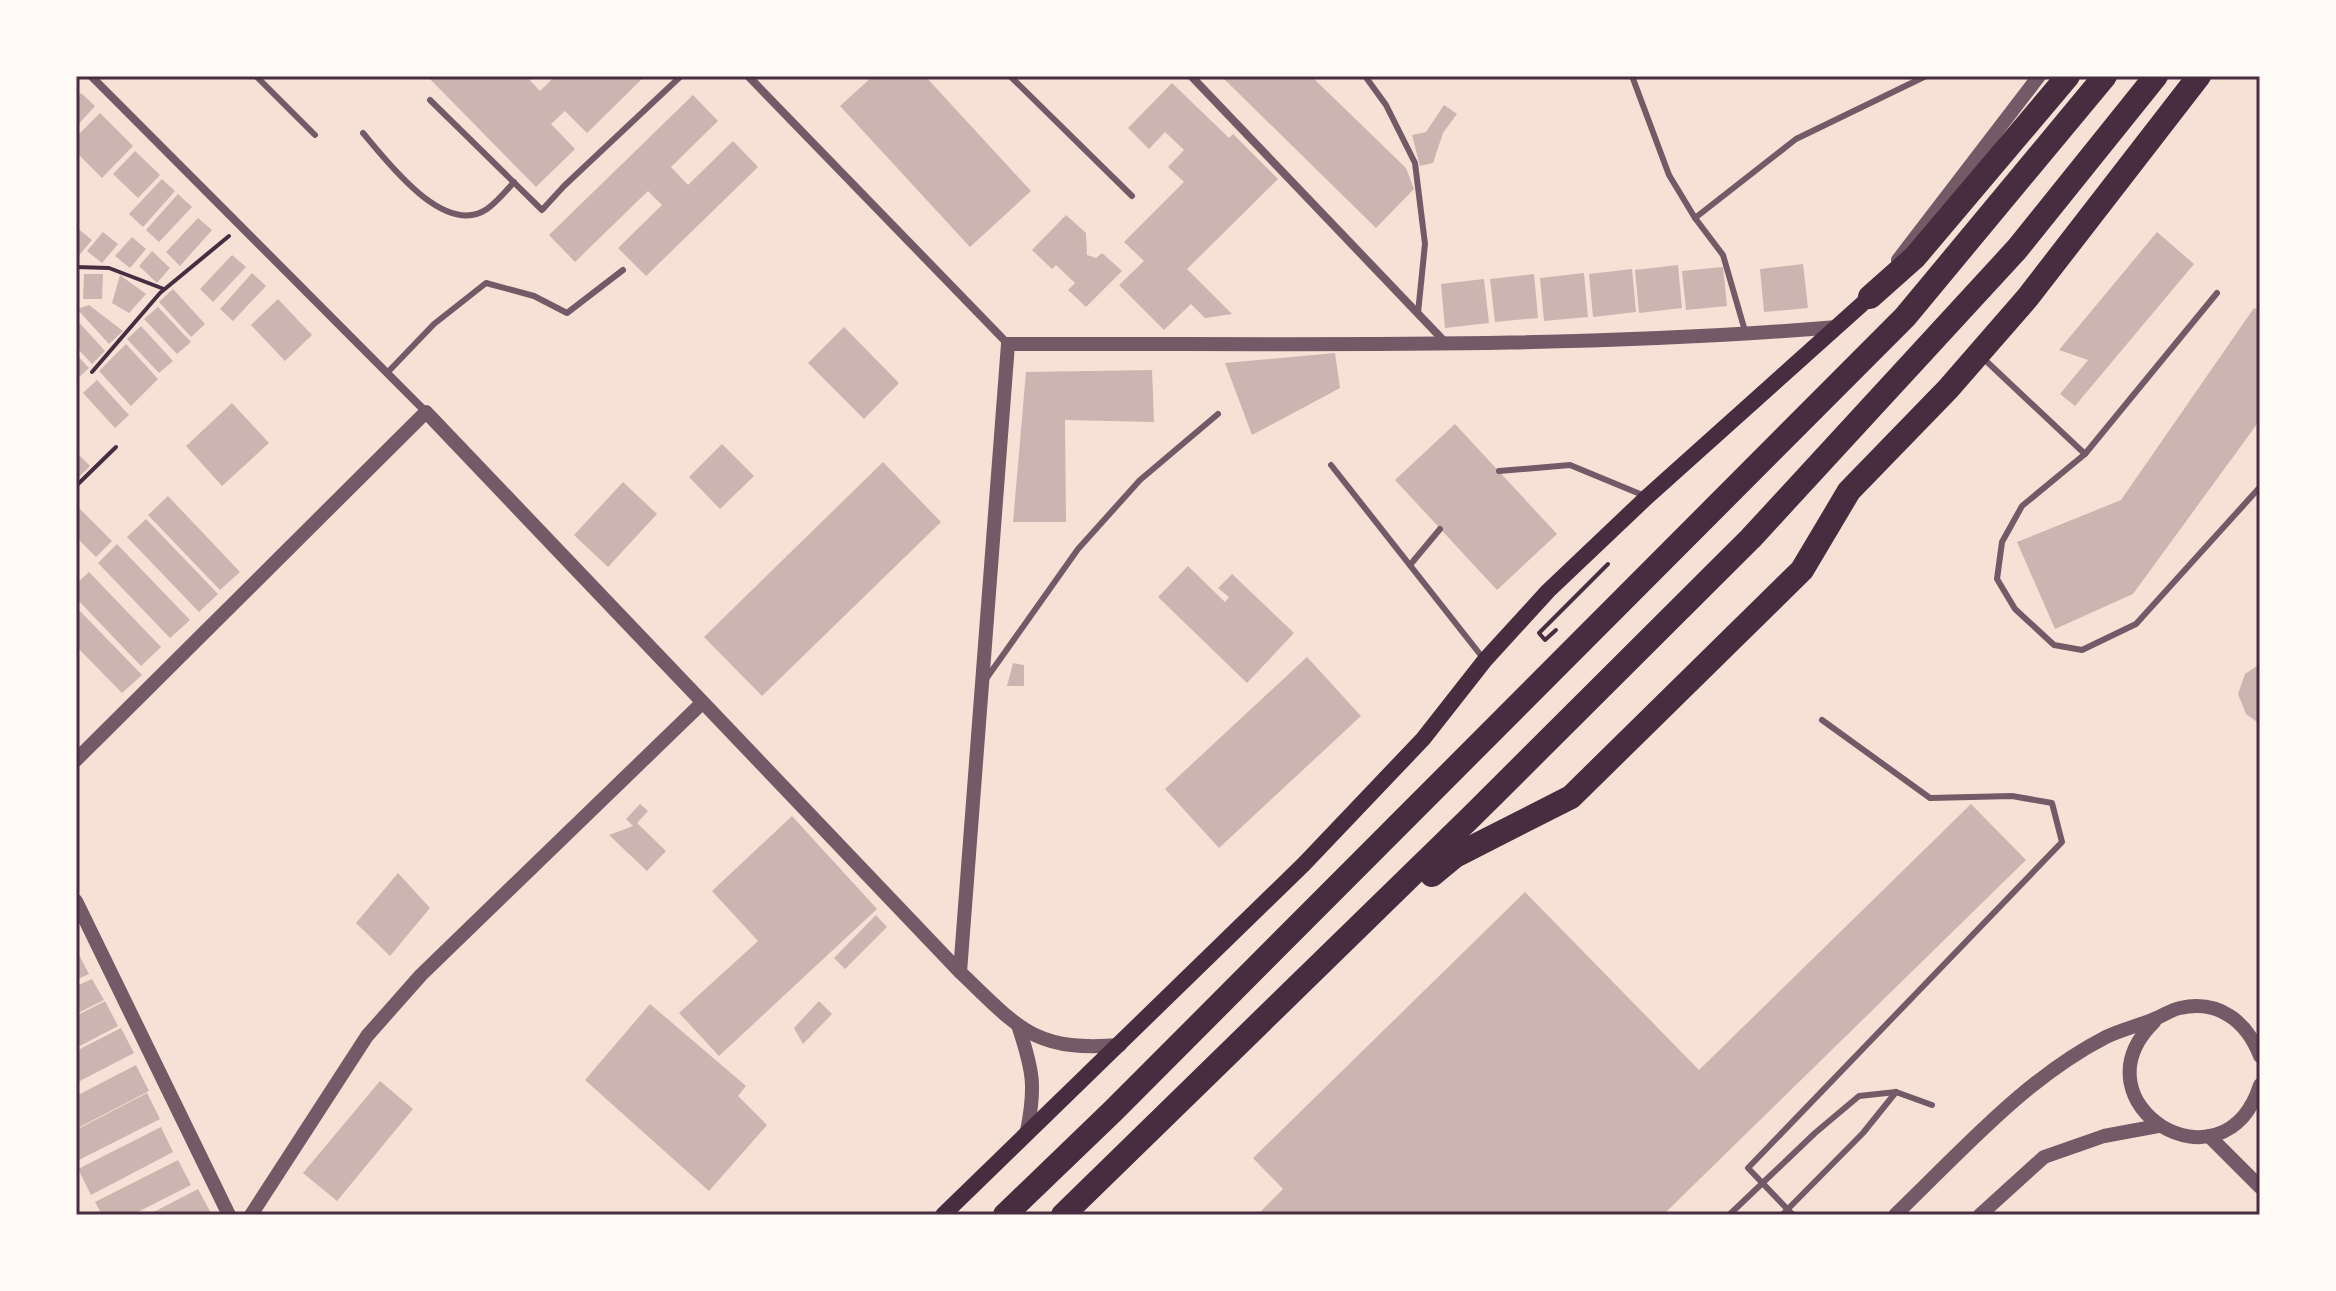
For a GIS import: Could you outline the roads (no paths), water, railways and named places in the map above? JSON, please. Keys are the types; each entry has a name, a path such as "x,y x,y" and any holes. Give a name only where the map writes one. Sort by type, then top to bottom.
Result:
{"highway":[{"path":"1870,297 1915,257 2068,76"},
{"path":"1005,1215 1114,1110 1905,317 2105,76"},
{"path":"1063,1215 1324,962 1751,538 2017,249 2156,76"},
{"path":"1324,962 1455,856 1571,797 1802,570 1849,491 2028,297 2199,76"},
{"path":"1080,1215 1143,1137"}],"main road":[{"path":"943,1215 1304,864 1412,750 1485,660 1548,591 1647,497 1870,297"}],"street":[{"path":"91,76 426,412 960,972 1019,1028 1049,1042 1092,1047 1120,1045"},
{"path":"748,76 1008,344 1447,343 1746,334 1837,327"},
{"path":"1191,76 1447,343"},
{"path":"1870,297 2039,76"},
{"path":"960,972 1008,344"},
{"path":"76,760 426,412"},
{"path":"251,1215 367,1036 421,975 702,703"},
{"path":"76,901 229,1215"},
{"path":"1895,1215 2040,1078 2107,1036 2177,1008 2199,1006 2220,1010 2239,1021 2253,1038 2260,1056"},
{"path":"2157,1018 2142,1033 2133,1053 2130,1074 2134,1095 2158,1126 2174,1134 2209,1136 2236,1124 2257,1104 2260,1085"},
{"path":"1019,1028 1030,1063 1034,1096 1027,1131"},
{"path":"1980,1215 2044,1157 2104,1136 2158,1126"},
{"path":"2209,1136 2260,1187"}],"lane":[{"path":"256,76 315,135"},
{"path":"430,100 542,210 681,76"},
{"path":"1010,76 1132,196"},
{"path":"1365,76 1386,105 1415,163 1425,244 1418,313"},
{"path":"1632,76 1669,175 1695,218 1723,255 1746,334"},
{"path":"1695,218 1796,139 1926,76"},
{"path":"363,133 400,177 440,210 467,215 486,210 514,182"},
{"path":"387,373 434,324 486,283 534,296 567,313 623,270"},
{"path":"2217,293 2085,454 2022,506 2002,542 1997,579 2015,609 2054,645 2082,650 2136,624 2260,487"},
{"path":"1978,354 2085,454"},
{"path":"982,685 1078,549 1140,480 1218,414"},
{"path":"1331,465 1485,660"},
{"path":"1499,471 1570,465 1647,497"},
{"path":"1410,565 1440,529"},
{"path":"1793,1215 1748,1168 2062,842 2052,803 2012,796 1930,798 1822,720"},
{"path":"1729,1215 1815,1133 1859,1096 1896,1092 1932,1105"},
{"path":"1782,1215 1863,1133 1896,1092"}]}
